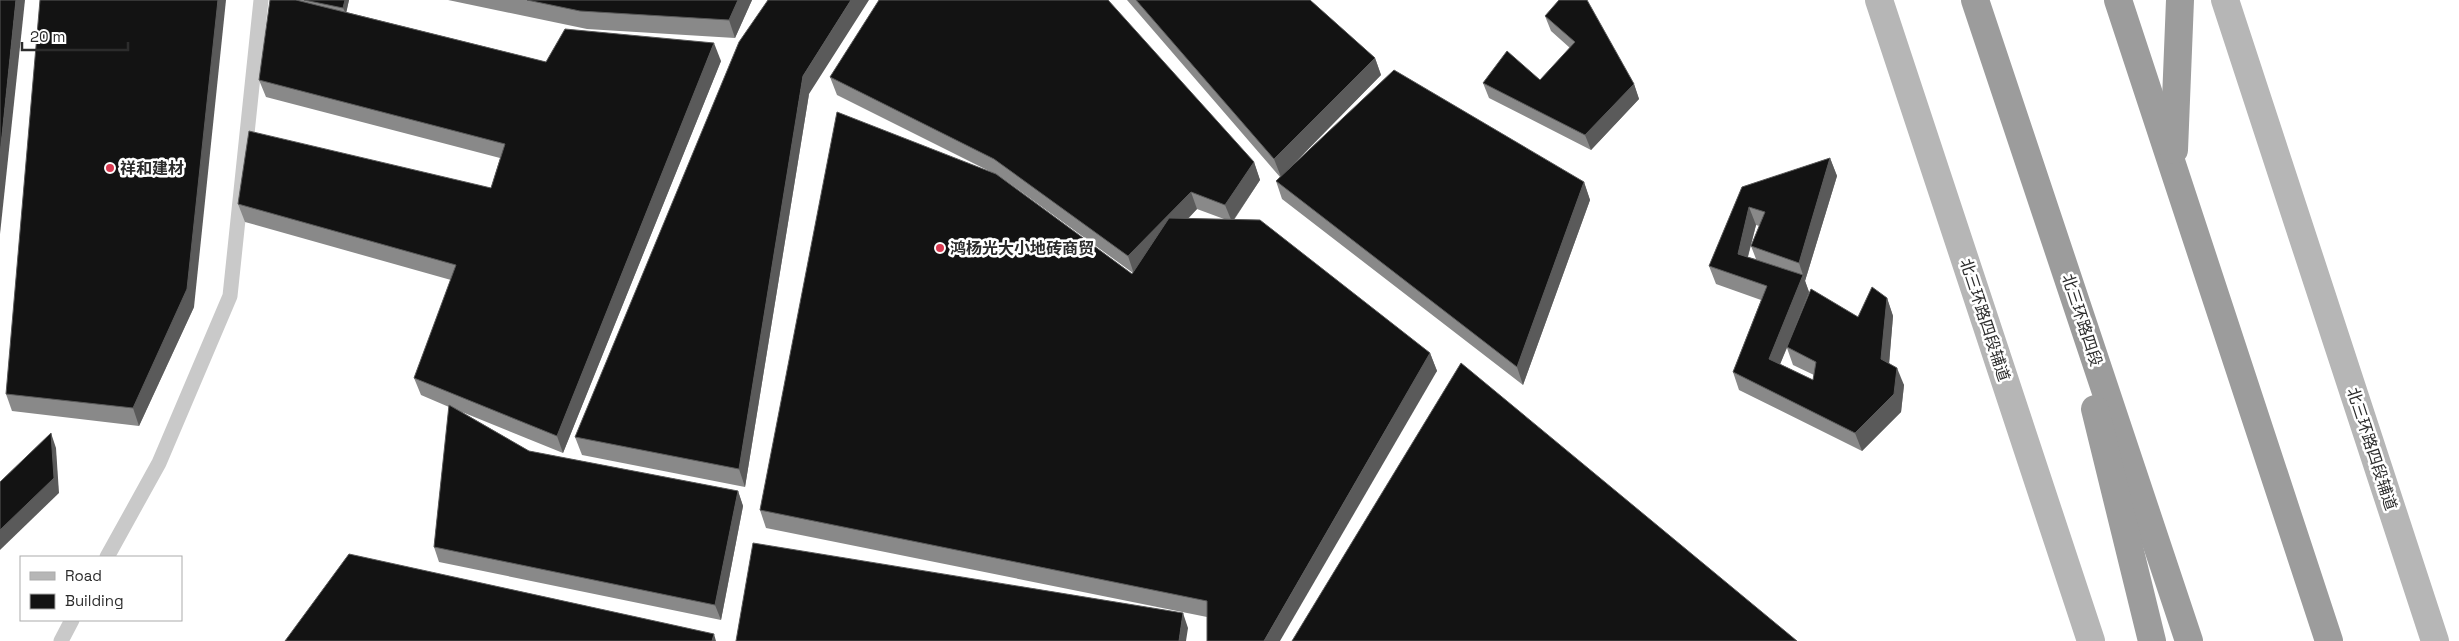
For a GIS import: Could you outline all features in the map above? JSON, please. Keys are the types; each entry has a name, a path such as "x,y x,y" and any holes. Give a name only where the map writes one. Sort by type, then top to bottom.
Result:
{"highway":[{"name":"北三环路四段","path":"1975,0 2189,641"},
{"path":"2118,0 2329,641"},
{"path":"2173,166 2180,0"},
{"path":"2046,213 2152,641"}],"main road":[{"name":"北三环路四段辅道","path":"1879,0 2091,641"},
{"name":"北三环路四段辅道","path":"2225,0 2435,641"}],"lane":[{"path":"108,556 159,463 230,296 261,0"},
{"path":"61,641 71,621"}],"building":[{"path":"0,0 16,0 0,155"},
{"path":"40,0 218,0 187,289 133,408 6,394"},
{"path":"270,0 296,0 546,62 565,29 714,43 557,436 414,378 456,265 238,204 249,131 491,188 505,144 259,80"},
{"path":"304,0 345,0 343,8"},
{"path":"527,0 738,0 729,20 580,11"},
{"path":"768,0 851,0 803,76 739,469 575,437 739,42"},
{"path":"879,0 1108,0 1254,162 1225,205 1191,192 1128,256 994,159 830,77"},
{"path":"1136,0 1310,0 1375,58 1274,159"},
{"path":"1559,0 1587,0 1634,84 1585,135 1483,83 1507,51 1540,80 1575,42 1545,16"},
{"path":"1394,70 1584,182 1517,367 1276,181"},
{"path":"837,112 996,174 1132,274 1169,218 1260,220 1430,353 1264,641 1207,641 1207,601 760,510"},
{"path":"1830,158 1799,263 1751,246 1765,212 1749,207 1738,254 1803,275 1769,359 1813,380 1816,362 1787,347 1811,289 1858,317 1872,287 1887,298 1881,359 1897,368 1894,394 1855,433 1733,372 1767,286 1709,266 1742,187"},
{"path":"1461,363 1797,641 1292,641"},
{"path":"449,405 529,451 738,491 715,605 434,547"},
{"path":"51,433 54,478 0,530 0,482"},
{"path":"753,543 1183,613 1179,641 736,641"},
{"path":"349,554 714,634 712,641 285,641"}],"place":[{"name":"祥和建材","path":"110,168"},
{"name":"鸿杨光大小地砖商贸","path":"940,248"}]}
